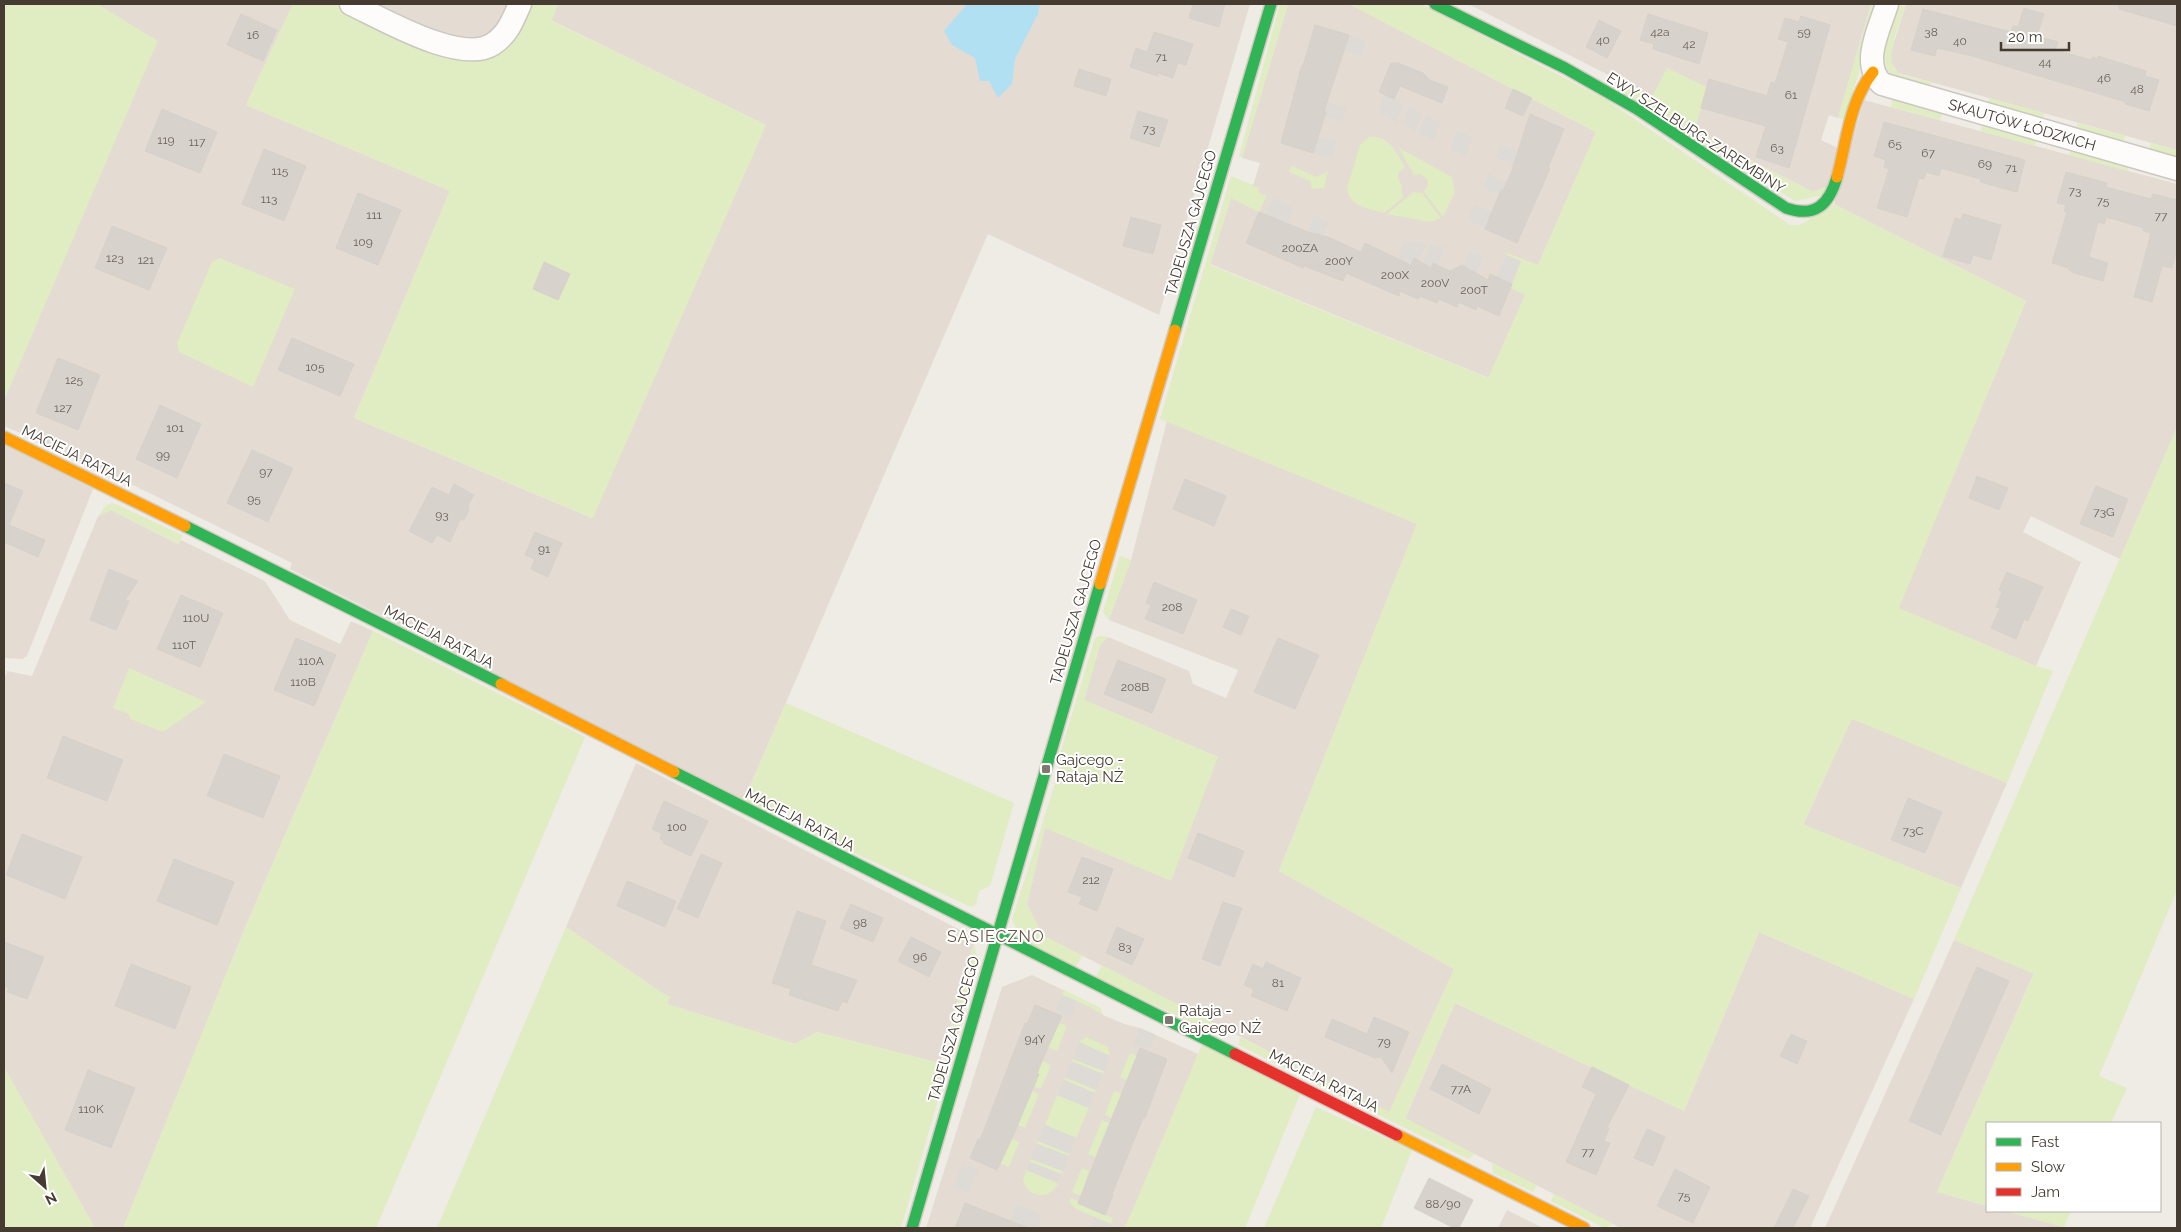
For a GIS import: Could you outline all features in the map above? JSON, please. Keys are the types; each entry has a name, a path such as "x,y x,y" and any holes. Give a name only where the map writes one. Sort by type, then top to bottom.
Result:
{"street":[{"path":"351,4 453,49 473,51 491,45 507,32 520,4"},
{"name":"TADEUSZA GAJCEGO","path":"912,1228 996,936 1271,4"},
{"name":"EWY SZELBURG-ZAREMBINY","path":"1435,4 1565,68 1637,109 1786,208 1800,212 1810,212 1820,207 1830,194 1838,173 1861,86 1873,72"},
{"path":"1873,72 1871,65 1872,57 1887,4"},
{"name":"SKAUTÓW ŁÓDZKICH","path":"1873,72 1877,79 1888,88 2177,169"},
{"name":"MACIEJA RATAJA","path":"4,437 344,605 996,936 1584,1228"}],"shaded area":[{"path":"97,4 293,4 246,105 450,191 354,418 592,518 766,125 551,20 558,4 1250,4 1159,315 988,234 744,800 290,569 292,563 82,460 4,426 4,400 157,41"},
{"path":"370,4 512,4 491,36 458,44"},
{"path":"1288,4 1349,4 1596,132 1489,378 1210,264 1237,180 1253,185 1260,163 1242,158"},
{"path":"1468,4 1871,4 1838,118 1829,115 1821,140 1840,149 1828,186 1813,192 1694,131 1707,88 1652,97"},
{"path":"1906,4 2177,4 2177,150 1898,73 1892,64 1890,55"},
{"path":"1349,35 1366,40 1361,56 1344,51"},
{"path":"1385,94 1404,104 1397,122 1378,112"},
{"path":"1864,100 2177,184 2177,427 2120,559 2031,516 2023,532 2081,562 2036,666 1898,608 2026,301 1834,204"},
{"path":"1327,102 1347,108 1342,122 1323,116"},
{"path":"1409,107 1417,110 1416,112 1423,113 1415,131 1402,124"},
{"path":"1426,115 1441,122 1433,141 1418,133"},
{"path":"1457,130 1473,138 1465,157 1450,149"},
{"path":"1317,136 1337,142 1332,158 1313,153"},
{"path":"1501,144 1519,152 1514,165 1495,157"},
{"path":"1488,174 1507,182 1503,191 1501,190 1500,196 1482,187"},
{"path":"1273,198 1294,208 1286,225 1265,216"},
{"path":"1474,205 1493,213 1485,228 1468,220"},
{"path":"1314,216 1329,222 1322,238 1307,232"},
{"path":"1404,240 1426,244 1418,263 1397,259"},
{"path":"1431,245 1445,247 1437,267 1433,264 1431,267 1423,264"},
{"path":"1469,252 1484,256 1476,274 1471,270 1462,271"},
{"path":"1506,255 1521,261 1511,283 1496,278"},
{"path":"1168,417 1417,524 1279,871 1454,969 1389,1113 1042,935 1027,904 1045,827 1218,757 1084,700 1100,645 1108,637 1189,671 1193,684 1226,698 1238,670 1109,620 1131,560"},
{"path":"4,444 93,489 27,656 22,659 4,658"},
{"path":"111,510 178,544 181,540 265,581 290,620 340,644 351,621 373,631 247,923 123,1228 95,1228 4,1067 4,680 7,671 32,676 98,516"},
{"path":"1852,718 2007,783 1961,888 1803,825"},
{"path":"636,763 970,935 974,942 940,1063 817,1032 795,1044 667,1004 670,997 566,927"},
{"path":"1759,932 1914,999 1810,1228 1621,1228 1405,1119 1455,1003 1684,1111"},
{"path":"1954,940 2034,973 1937,1192 1986,1206 1986,1212 2009,1212 2064,1227 1825,1228"},
{"path":"1032,975 1100,1008 1103,1015 1124,1024 1140,1028 1198,1054 1171,1122 1125,1228 926,1228 1002,987"},
{"path":"1062,995 1077,1001 1071,1018 1055,1011"},
{"path":"1140,1028 1156,1035 1150,1050 1134,1044"},
{"path":"1079,1042 1110,1056 1104,1071 1073,1059"},
{"path":"1071,1061 1103,1074 1096,1090 1065,1077"},
{"path":"1064,1080 1095,1093 1089,1108 1057,1095"},
{"path":"1045,1125 1076,1138 1070,1154 1038,1141"},
{"path":"1037,1144 1069,1156 1063,1171 1031,1159"},
{"path":"1030,1162 1061,1174 1058,1183 1026,1170"},
{"path":"963,1163 978,1170 969,1193 953,1187"},
{"path":"1016,1204 1042,1215 1037,1228 1030,1228 1010,1220"},
{"path":"1507,1210 1543,1228 1498,1228"},
{"path":"1094,1217 1111,1224 1109,1228 1090,1228"}],"green space":[{"path":"4,4 97,4 158,41 4,400"},
{"path":"293,4 333,4 461,58 528,4 558,4 552,21 766,125 593,518 354,418 450,191 246,105"},
{"path":"1280,4 1288,4 1242,158 1239,156"},
{"path":"1349,4 1421,4 1605,99 1790,225 1800,225 1834,204 2026,301 1899,608 2036,666 2053,671 2007,783 1852,719 1803,824 1961,888 1914,999 1759,932 1684,1111 1455,1003 1405,1118 1475,1154 1468,1159 1318,1085 1316,1075 1389,1112 1454,969 1279,871 1417,524 1160,419 1231,176 1259,188 1258,192 1266,196 1259,212 1231,198 1210,265 1488,378 1525,295 1511,288 1521,261 1506,255 1507,253 1538,265 1596,132"},
{"path":"1871,4 1881,4 1844,119 1838,118"},
{"path":"1898,5 1905,7 1896,32 1892,51 1894,68 1898,73 1931,82 1929,89 1896,78 1889,72 1886,64 1886,44"},
{"path":"1667,68 1707,87 1694,132 1813,192 1828,186 1824,195 1795,201 1624,93 1626,85 1652,97"},
{"path":"1893,97 1943,111 1940,120 1891,107"},
{"path":"1989,98 2044,113 2042,121 1987,106"},
{"path":"1983,123 2037,137 2035,146 1981,131"},
{"path":"2077,123 2125,136 2123,144 2078,132"},
{"path":"1369,137 1382,138 1387,141 1405,167 1399,172 1398,177 1404,197 1384,213 1355,203 1351,199 1347,188 1360,145"},
{"path":"2151,143 2177,150 2177,159 2149,152"},
{"path":"2073,146 2129,165 2127,171 2069,155"},
{"path":"1399,148 1452,177 1455,192 1443,217 1424,192 1428,185 1427,179 1420,174 1414,175"},
{"path":"1292,166 1317,177 1328,171 1324,188 1312,189 1310,181 1289,172"},
{"path":"1413,192 1422,193 1441,218 1430,222 1387,214"},
{"path":"220,258 295,289 253,387 179,352 177,343 212,262"},
{"path":"2177,427 2177,890 2099,1076 2127,1088 2111,1122 1986,1122 1986,1206 1937,1192 2034,974 1954,940"},
{"path":"113,503 182,535 179,544 112,510 98,516 107,505"},
{"path":"1120,556 1131,560 1109,620 1103,612"},
{"path":"373,631 585,737 376,1228 123,1228 247,923"},
{"path":"1100,636 1108,637 1100,645 1084,700 1218,757 1171,881 1045,828 1027,904 1042,935 1083,956 1075,967 1022,939 1012,920 1064,755 1060,754 1095,638"},
{"path":"129,668 206,702 163,732 130,719 129,714 113,708"},
{"path":"786,703 1014,803 990,886 979,891 976,904 971,907 803,829 807,820 787,809 776,817 744,800"},
{"path":"566,927 670,997 667,1004 795,1044 817,1032 948,1065 901,1228 437,1228"},
{"path":"974,942 977,957 958,1033 948,1036"},
{"path":"1102,965 1223,1028 1216,1034 1096,977"},
{"path":"1064,990 1100,1008 1103,1015 1062,995"},
{"path":"1059,1023 1067,1026 1057,1051 1048,1047"},
{"path":"1086,1037 1108,1047 1110,1056 1079,1042"},
{"path":"1240,1037 1306,1070 1298,1075 1239,1045"},
{"path":"1202,1045 1300,1094 1245,1228 1125,1228"},
{"path":"1130,1053 1137,1056 1128,1081 1120,1077"},
{"path":"1073,1059 1104,1071 1103,1074 1071,1061"},
{"path":"1042,1061 1051,1065 1041,1089 1033,1086"},
{"path":"4,1067 95,1228 4,1228"},
{"path":"1065,1077 1096,1090 1095,1093 1064,1080"},
{"path":"1031,1091 1039,1094 1025,1128 1018,1125"},
{"path":"1114,1091 1123,1094 1111,1118 1105,1115"},
{"path":"1057,1095 1089,1108 1076,1138 1045,1125"},
{"path":"1316,1107 1412,1150 1381,1228 1264,1228"},
{"path":"1102,1120 1109,1123 1095,1157 1088,1154"},
{"path":"1012,1139 1019,1142 1009,1167 1000,1163"},
{"path":"1038,1141 1070,1154 1069,1156 1037,1144"},
{"path":"1031,1159 1063,1171 1061,1174 1030,1162"},
{"path":"1492,1163 1537,1185 1533,1192 1493,1173"},
{"path":"1082,1168 1089,1171 1081,1196 1072,1192"},
{"path":"1026,1170 1058,1183 1050,1193 1045,1195 1034,1194 1029,1191 1023,1181"},
{"path":"1554,1194 1613,1224 1605,1228 1551,1201"},
{"path":"1070,1198 1079,1201 1078,1204 1113,1218 1111,1224 1076,1209 1070,1203"},
{"path":"2009,1212 2071,1212 2064,1227"}],"water":[{"path":"967,4 1040,4 1038,14 1015,59 1012,84 998,98 989,81 980,81 975,58 952,45 944,31"}],"building":[{"path":"1193,4 1225,4 1219,27 1189,18"},
{"path":"2119,4 2177,4 2177,26 2119,9"},
{"path":"2024,8 2044,14 2037,36 2058,42 2055,50 2091,60 2092,57 2098,59 2098,56 2146,71 2145,76 2159,80 2149,111 2125,104 2126,102 1972,56 1937,48 1935,56 1911,50 1923,9 2011,32 2013,26 2018,27"},
{"path":"241,14 277,30 263,61 227,45"},
{"path":"1648,14 1708,33 1699,64 1653,49 1654,44 1640,40"},
{"path":"1801,16 1830,25 1789,168 1756,157 1766,126 1701,108 1709,79 1767,96 1771,82 1775,83 1788,42 1778,39 1785,18 1799,22"},
{"path":"1599,20 1621,31 1607,58 1586,47"},
{"path":"1315,25 1349,35 1324,111 1326,112 1313,153 1281,143"},
{"path":"1154,32 1193,44 1186,65 1178,63 1173,78 1158,73 1158,76 1130,67 1136,48 1147,52"},
{"path":"1391,63 1398,63 1423,73 1430,80 1448,87 1442,103 1400,86 1394,99 1379,92"},
{"path":"1079,69 1111,79 1106,96 1074,86"},
{"path":"1513,89 1532,98 1523,116 1505,108"},
{"path":"162,109 217,132 200,173 145,151"},
{"path":"1138,111 1168,120 1159,147 1130,138"},
{"path":"1530,114 1564,129 1548,168 1550,168 1517,243 1485,229 1501,190 1503,191 1511,173"},
{"path":"1884,122 2025,160 2017,192 1980,182 1981,179 1941,168 1939,176 1926,172 1924,179 1919,178 1907,217 1877,208 1889,169 1884,167 1886,160 1874,156"},
{"path":"264,149 306,166 284,221 242,204"},
{"path":"2066,172 2107,183 2106,187 2151,199 2153,194 2177,200 2177,249 2172,268 2162,266 2152,302 2134,297 2151,233 2143,231 2144,228 2106,217 2104,224 2098,222 2089,257 2108,263 2103,281 2074,273 2069,268 2052,263 2067,212 2064,212 2066,205 2057,203"},
{"path":"358,193 401,210 378,265 336,248"},
{"path":"1259,212 1308,232 1328,237 1361,252 1365,243 1411,265 1414,258 1431,268 1433,263 1450,271 1462,265 1488,280 1490,274 1512,284 1499,316 1477,306 1476,310 1458,302 1457,307 1439,299 1437,303 1420,296 1418,299 1400,291 1399,296 1346,273 1343,281 1304,266 1303,268 1246,243"},
{"path":"1963,214 2001,225 1991,260 1973,255 1970,264 1943,256 1955,218 1961,220"},
{"path":"1131,217 1161,225 1153,254 1123,246"},
{"path":"112,226 167,248 149,290 95,268"},
{"path":"544,262 570,274 558,300 533,289"},
{"path":"292,338 354,364 340,396 278,370"},
{"path":"58,358 100,375 78,430 36,413"},
{"path":"160,405 201,424 177,478 136,459"},
{"path":"252,450 293,468 268,522 227,503"},
{"path":"1977,476 2008,488 1999,510 1969,498"},
{"path":"1185,479 1226,496 1214,526 1173,509"},
{"path":"4,483 23,491 9,525 45,540 38,557 4,542"},
{"path":"454,484 474,495 468,505 469,510 464,520 460,520 450,542 437,535 432,543 409,531 432,487 449,495"},
{"path":"2096,486 2128,499 2113,537 2080,524"},
{"path":"535,532 562,543 548,577 531,569 535,559 525,555"},
{"path":"109,569 138,581 125,600 129,601 116,630 90,620"},
{"path":"2007,572 2043,587 2028,621 2024,619 2016,639 1991,628 2000,608 1996,607 2002,592 1999,590"},
{"path":"1154,582 1197,600 1183,634 1145,619 1151,605 1146,603"},
{"path":"181,595 223,613 200,667 157,649"},
{"path":"1231,609 1249,616 1241,635 1223,627"},
{"path":"296,638 336,655 314,706 274,690"},
{"path":"1278,638 1319,655 1295,709 1254,692"},
{"path":"1118,660 1166,679 1152,713 1104,694"},
{"path":"63,736 123,760 107,801 47,778"},
{"path":"224,754 280,776 263,818 207,796"},
{"path":"1908,798 1942,812 1925,853 1891,840"},
{"path":"664,801 708,821 691,856 663,843 664,841 660,839 662,834 652,829"},
{"path":"1198,833 1244,851 1234,877 1188,858"},
{"path":"22,834 82,857 65,899 6,875"},
{"path":"701,854 722,863 698,918 677,909"},
{"path":"1082,857 1113,869 1097,911 1079,904 1082,897 1068,892"},
{"path":"174,859 234,882 217,925 157,901"},
{"path":"627,881 676,901 665,927 617,906"},
{"path":"1223,902 1242,908 1220,966 1202,959"},
{"path":"851,904 883,918 873,942 840,928"},
{"path":"797,911 826,921 811,965 857,980 847,1003 842,1001 838,1011 789,995 791,989 772,983"},
{"path":"1117,927 1144,939 1132,965 1106,953"},
{"path":"911,937 941,952 929,977 898,961"},
{"path":"4,942 44,957 27,999 7,992 9,988 4,986"},
{"path":"1266,962 1301,978 1287,1011 1251,996 1254,989 1244,985 1253,964 1263,969"},
{"path":"131,964 191,987 175,1029 115,1006"},
{"path":"1977,967 2009,981 1941,1135 1909,1121"},
{"path":"1035,1005 1062,1016 1037,1073 1039,1074 1014,1134 997,1170 970,1158 978,1139 980,1140 1025,1023 1027,1024"},
{"path":"1374,1017 1409,1032 1392,1073 1381,1057 1375,1058 1325,1037 1332,1019 1367,1034"},
{"path":"1791,1034 1807,1041 1797,1064 1780,1056"},
{"path":"1140,1048 1167,1059 1105,1215 1078,1203"},
{"path":"1442,1064 1491,1089 1479,1114 1430,1089"},
{"path":"1592,1067 1629,1085 1607,1127 1609,1128 1604,1141 1610,1143 1596,1175 1566,1162 1596,1094 1582,1087"},
{"path":"88,1070 135,1088 111,1148 65,1130"},
{"path":"1647,1129 1665,1137 1653,1166 1634,1158"},
{"path":"1675,1169 1710,1187 1693,1223 1657,1206"},
{"path":"1429,1178 1473,1200 1459,1228 1454,1228 1414,1208"},
{"path":"1793,1189 1809,1196 1793,1228 1774,1228"},
{"path":"965,1203 1026,1227 1026,1228 955,1228"}],"traffic: fast":[{"path":"1175,330 1271,4"},
{"path":"1435,4 1565,68 1637,109 1786,208 1805,211 1819,207 1830,195 1837,177"},
{"path":"185,526 501,684"},
{"path":"912,1228 1100,584"},
{"path":"674,772 1235,1054"}],"traffic: slow":[{"path":"1837,177 1854,109 1865,84 1873,72"},
{"path":"1100,584 1175,330"},
{"path":"4,437 185,526"},
{"path":"501,684 674,772"},
{"path":"1397,1135 1584,1228"}],"traffic: jam":[{"path":"1235,1054 1397,1135"}],"place":[{"name":"Gajcego - Rataja NŻ","path":"1046,769"},
{"name":"Rataja - Gajcego NŻ","path":"1169,1020"}],"district":[{"name":"SĄSIECZNO","path":"996,936"}]}
